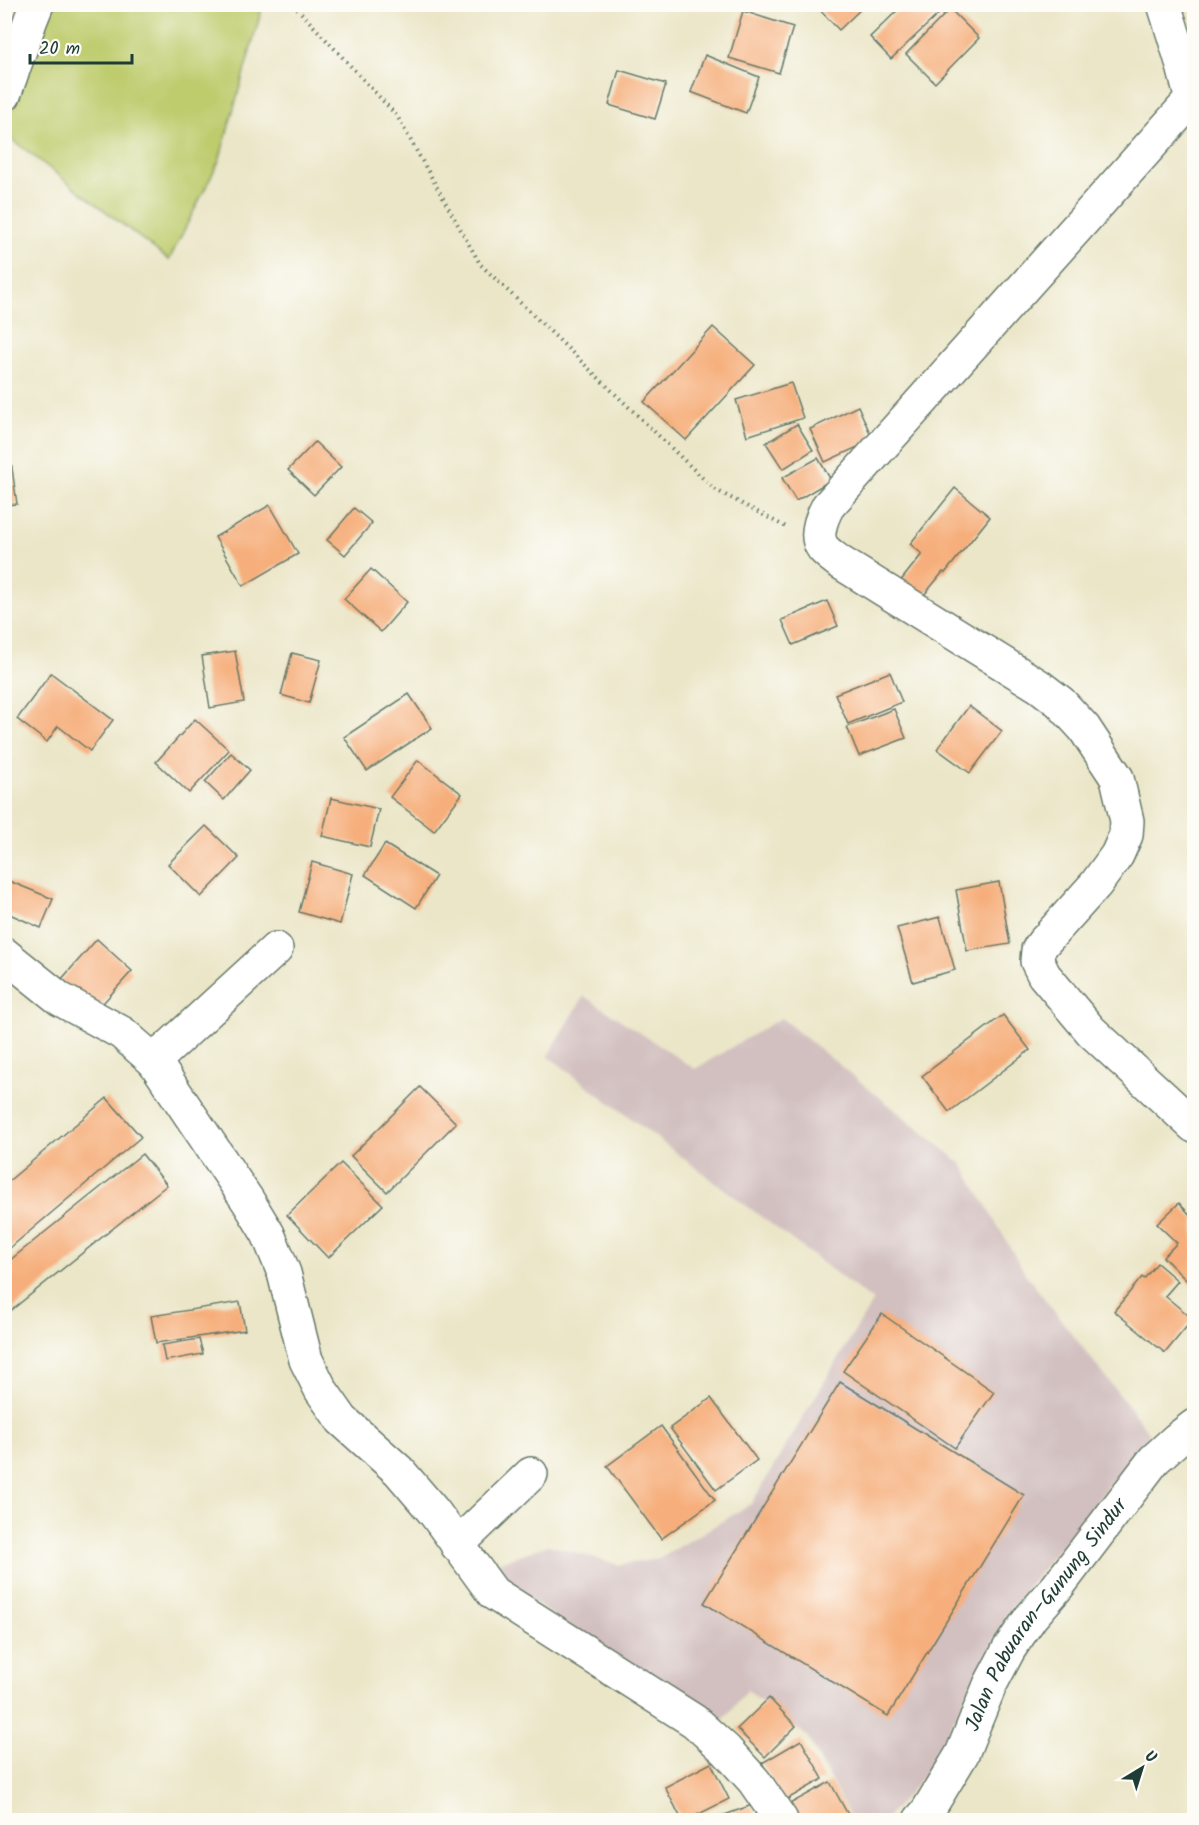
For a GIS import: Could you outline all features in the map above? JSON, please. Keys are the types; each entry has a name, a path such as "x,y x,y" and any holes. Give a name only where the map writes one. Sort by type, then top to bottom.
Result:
{"street":[{"path":"4,95 38,4"},
{"path":"1164,4 1188,59 1193,103 828,506 820,522 820,533 823,548 838,561 1039,686 1060,702 1084,728 1117,778 1127,821 1126,835 1117,855 1096,884 1042,943 1038,950 1037,961 1044,975 1091,1031 1194,1126"},
{"path":"154,1061 276,949"},
{"path":"4,954 60,999 122,1033 154,1061 268,1234 284,1273 306,1360 321,1390 342,1420 399,1471 434,1512 493,1593 694,1721 726,1750 754,1781 781,1821"},
{"name":"Jalan Pabuaran–Gunung Sindur","path":"920,1821 962,1754 990,1685 1025,1625 1058,1586 1154,1460 1194,1426"},
{"path":"457,1545 531,1474"}],"path":[{"path":"293,4 398,116 480,264 714,489 823,548"}],"shaded area":[{"path":"584,996 695,1069 781,1018 962,1164 1026,1275 1150,1434 1009,1611 928,1771 885,1820 852,1820 807,1736 747,1690 717,1728 483,1568 548,1545 619,1565 659,1559 751,1504 873,1301 548,1056"}],"green space":[{"path":"53,5 263,5 219,161 169,260 5,134 5,114"}],"building":[{"path":"814,4 866,4 839,30"},
{"path":"904,4 940,4 944,9 891,59 870,37"},
{"path":"950,9 979,38 935,83 906,54"},
{"path":"743,11 793,27 779,73 729,58"},
{"path":"705,55 759,77 746,113 691,92"},
{"path":"619,70 666,84 655,119 609,105"},
{"path":"713,327 755,365 686,440 644,402"},
{"path":"791,383 803,418 747,436 736,400"},
{"path":"858,406 873,440 825,462 810,429"},
{"path":"797,424 813,450 783,469 766,443"},
{"path":"315,442 341,467 314,495 288,470"},
{"path":"818,458 831,480 796,501 782,478"},
{"path":"11,461 17,504 4,505 4,462"},
{"path":"955,488 990,517 920,600 899,583 922,554 910,544"},
{"path":"270,505 298,554 243,586 215,537"},
{"path":"354,508 372,523 345,555 327,540"},
{"path":"371,569 407,602 381,632 344,599"},
{"path":"827,601 838,626 793,645 782,620"},
{"path":"235,651 244,702 210,708 202,656"},
{"path":"292,653 321,660 309,703 281,695"},
{"path":"890,672 902,702 848,724 835,694"},
{"path":"51,673 113,720 90,751 58,726 47,742 17,719"},
{"path":"409,694 432,728 367,771 344,737"},
{"path":"969,706 1002,731 970,773 937,749"},
{"path":"894,709 906,738 859,756 847,727"},
{"path":"195,719 229,750 189,793 156,762"},
{"path":"231,753 250,770 224,800 205,782"},
{"path":"418,760 462,794 434,831 390,797"},
{"path":"331,798 379,809 370,847 322,836"},
{"path":"206,826 239,858 201,897 168,864"},
{"path":"385,844 436,876 416,908 365,875"},
{"path":"312,862 353,874 340,924 299,912"},
{"path":"9,881 53,899 41,928 5,912 5,893"},
{"path":"999,882 1010,944 967,951 956,890"},
{"path":"940,917 955,970 913,982 897,928"},
{"path":"97,939 132,971 95,1012 60,981"},
{"path":"1003,1015 1030,1050 949,1112 922,1076"},
{"path":"420,1087 456,1123 387,1192 351,1156"},
{"path":"107,1098 141,1137 4,1253 4,1185"},
{"path":"142,1154 167,1185 4,1316 4,1265"},
{"path":"341,1163 383,1205 328,1258 287,1215"},
{"path":"1179,1203 1194,1219 1194,1288 1163,1257 1177,1243 1157,1224"},
{"path":"1157,1263 1178,1281 1165,1296 1193,1319 1165,1353 1114,1311 1142,1277 1144,1279"},
{"path":"240,1302 245,1330 156,1343 151,1316"},
{"path":"882,1314 994,1392 955,1448 843,1371"},
{"path":"199,1339 203,1354 165,1361 162,1345"},
{"path":"840,1382 1024,1495 888,1716 704,1603"},
{"path":"711,1398 757,1460 716,1490 670,1428"},
{"path":"661,1426 715,1500 661,1539 607,1466"},
{"path":"769,1698 796,1726 765,1757 737,1729"},
{"path":"801,1740 823,1779 784,1801 762,1763"},
{"path":"711,1763 729,1799 687,1820 682,1820 665,1787"},
{"path":"830,1782 851,1820 789,1820 782,1808"},
{"path":"752,1805 758,1820 711,1820"}]}
